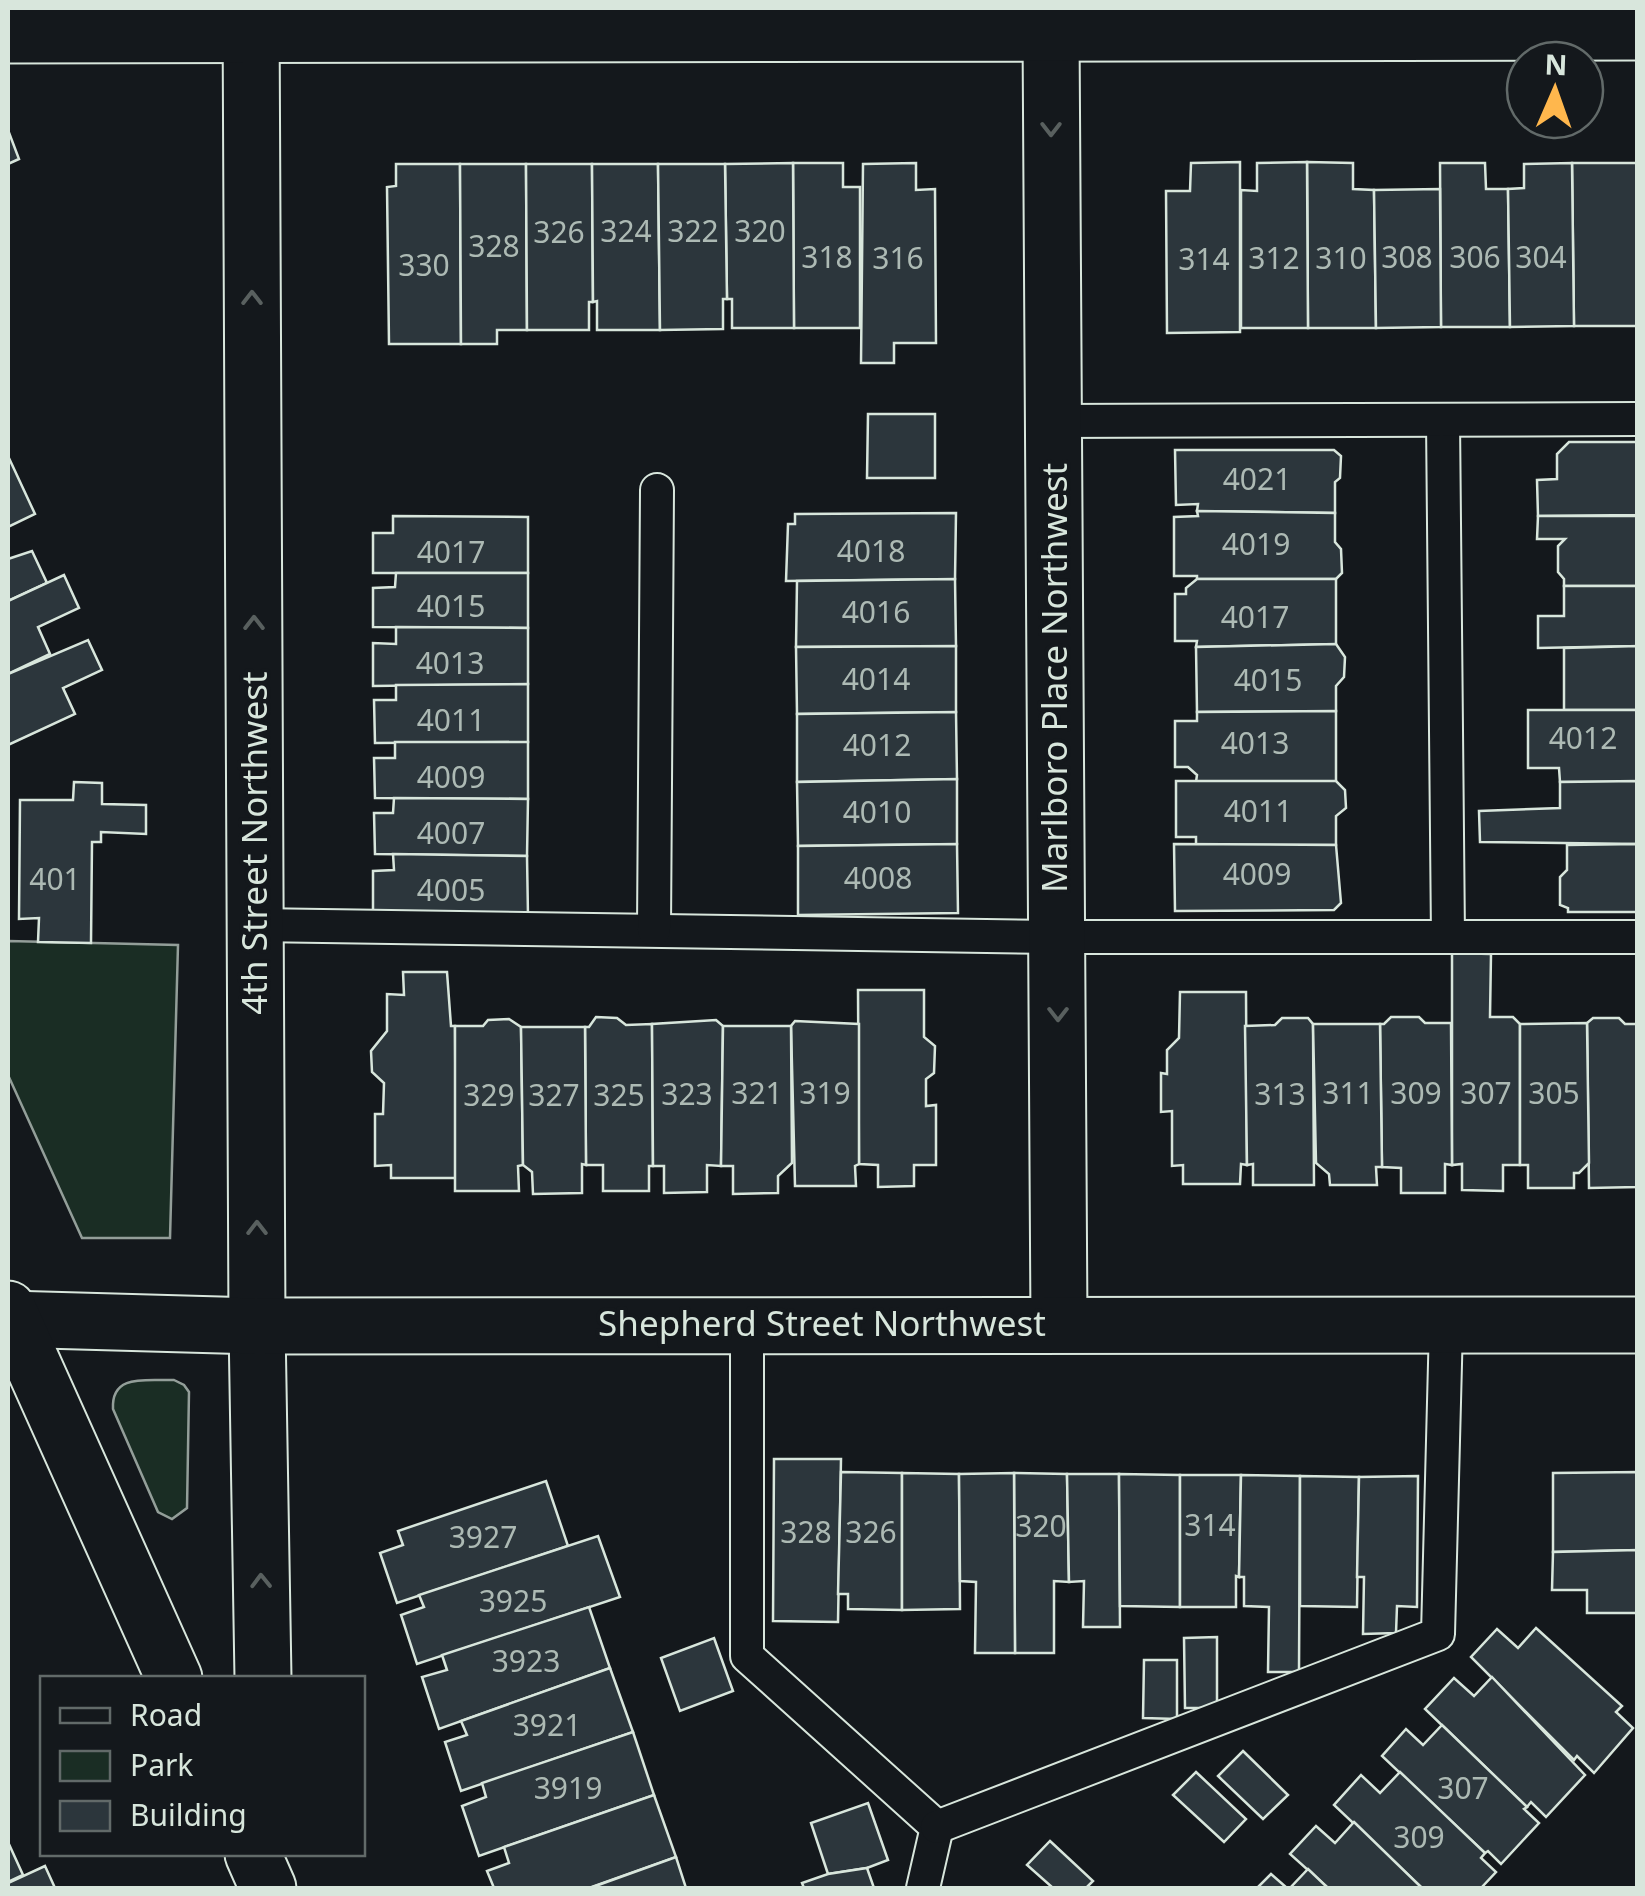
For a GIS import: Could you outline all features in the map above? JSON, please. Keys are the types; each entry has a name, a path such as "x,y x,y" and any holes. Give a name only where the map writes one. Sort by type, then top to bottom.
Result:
{"street":[{"path":"8,35 251,21 712,20 1051,32 1368,20 1638,32"},
{"name":"4th Street Northwest","path":"251,21 262,1676"},
{"name":"Marlboro Place Northwest","path":"1051,32 1060,1324"},
{"path":"9,1315 173,1676"},
{"name":"Shepherd Street Northwest","path":"9,1315 257,1326 1638,1325"}],"lane":[{"path":"1053,421 1638,419"},
{"path":"1443,420 1448,937"},
{"path":"654,930 657,490"},
{"path":"255,924 1057,937 1638,937"},
{"path":"747,1325 747,1656 937,1827"},
{"path":"937,1827 1438,1634 1446,1325"},
{"path":"923,1888 937,1827"}],"green space":[{"path":"8,941 178,945 170,1238 82,1238 8,1075"},
{"path":"174,1380 189,1392 187,1508 172,1519 158,1512 113,1409 114,1397 124,1384"}],"building":[{"path":"8,130 19,159 8,164"},
{"path":"1240,162 1240,332 1167,333 1166,191 1190,191 1191,163"},
{"path":"1307,162 1353,163 1353,189 1374,190 1376,328 1308,328"},
{"path":"1307,162 1308,328 1241,328 1241,190 1257,191 1257,163"},
{"path":"793,163 843,163 843,187 860,187 860,328 794,328"},
{"path":"793,163 794,328 732,328 732,299 727,299 725,164"},
{"path":"916,163 916,190 935,189 936,343 894,343 894,363 861,363 863,164"},
{"path":"1440,163 1485,163 1486,189 1508,189 1510,327 1441,327"},
{"path":"1572,163 1638,163 1638,326 1574,326"},
{"path":"1572,163 1574,326 1510,327 1508,189 1524,188 1524,164"},
{"path":"396,164 460,164 461,344 389,344 387,187 396,186"},
{"path":"460,164 526,164 527,330 497,330 497,344 461,344"},
{"path":"526,164 592,164 593,302 589,302 589,330 527,330"},
{"path":"592,164 658,164 660,330 597,330 597,301 593,302"},
{"path":"658,164 725,164 727,299 723,299 723,329 660,330"},
{"path":"1440,189 1441,327 1376,328 1374,190"},
{"path":"868,414 935,414 935,478 867,478"},
{"path":"1569,442 1638,442 1638,515 1538,516 1537,480 1557,479 1557,454"},
{"path":"1175,450 1334,450 1341,456 1340,478 1335,482 1335,513 1197,511 1198,504 1176,505"},
{"path":"8,456 35,514 8,527"},
{"path":"1197,511 1335,513 1335,542 1341,549 1342,573 1336,579 1174,576 1174,517 1198,516"},
{"path":"956,513 955,579 786,581 788,524 795,524 795,514"},
{"path":"393,516 528,517 528,573 373,573 373,533 393,533"},
{"path":"1538,516 1638,516 1638,586 1564,586 1558,572 1558,546 1565,539 1537,539"},
{"path":"32,551 47,583 8,601 8,559"},
{"path":"396,573 528,573 528,628 373,627 373,588 395,587"},
{"path":"64,575 79,608 38,627 50,654 8,674 8,601"},
{"path":"955,579 956,646 796,647 797,581"},
{"path":"1197,579 1336,579 1336,644 1196,647 1197,641 1175,641 1175,594 1186,594 1186,588"},
{"path":"1564,586 1638,586 1638,646 1538,648 1538,616 1564,616"},
{"path":"396,627 528,628 528,684 373,686 373,643 396,644"},
{"path":"88,640 102,670 63,688 75,714 8,745 8,674"},
{"path":"1336,644 1345,657 1344,677 1336,686 1336,711 1197,712 1196,647"},
{"path":"956,646 956,712 797,714 796,647"},
{"path":"1638,646 1638,710 1564,710 1564,648"},
{"path":"528,684 528,742 375,743 374,700 396,700 396,685"},
{"path":"1528,710 1638,710 1638,782 1560,782 1559,768 1528,768"},
{"path":"1336,711 1336,781 1196,782 1197,775 1188,767 1175,767 1175,721 1197,721 1197,712"},
{"path":"956,712 957,779 797,782 797,714"},
{"path":"395,742 528,742 528,799 375,798 374,758 395,758"},
{"path":"957,779 957,844 798,846 797,782"},
{"path":"1176,781 1336,781 1345,790 1346,808 1336,816 1336,845 1196,845 1196,837 1176,837"},
{"path":"1638,781 1638,844 1480,842 1479,811 1560,808 1560,782"},
{"path":"74,782 102,783 102,804 146,805 146,834 101,832 101,842 92,842 91,943 38,942 39,918 19,919 20,800 73,800"},
{"path":"394,798 528,799 527,856 375,854 374,813 393,813"},
{"path":"957,844 958,913 798,915 798,846"},
{"path":"1174,844 1336,845 1341,903 1334,910 1175,911"},
{"path":"1638,844 1638,912 1568,912 1568,908 1560,905 1560,877 1567,870 1567,845"},
{"path":"393,854 527,856 528,916 373,912 373,871 394,870"},
{"path":"1452,953 1491,954 1490,1017 1513,1017 1520,1024 1520,1165 1503,1165 1503,1191 1462,1190 1462,1164 1452,1165"},
{"path":"403,972 447,972 451,1026 455,1026 456,1178 391,1178 391,1165 375,1166 375,1114 383,1114 384,1083 372,1072 371,1051 387,1031 387,994 404,995"},
{"path":"858,990 924,990 924,1037 935,1046 934,1073 926,1079 926,1106 936,1105 936,1165 914,1165 914,1186 878,1187 878,1165 859,1164"},
{"path":"1180,992 1246,992 1247,1165 1241,1164 1240,1184 1183,1184 1183,1165 1172,1166 1172,1111 1161,1112 1161,1073 1167,1074 1167,1050 1179,1038"},
{"path":"596,1017 617,1018 626,1025 652,1024 653,1166 649,1166 649,1191 603,1191 603,1165 586,1165 585,1027"},
{"path":"1391,1017 1451,1023 1452,1165 1445,1164 1445,1193 1401,1193 1401,1168 1382,1167 1380,1024"},
{"path":"1282,1018 1308,1018 1313,1024 1314,1185 1253,1185 1253,1164 1247,1165 1245,1026 1275,1025"},
{"path":"1593,1018 1619,1018 1625,1024 1638,1024 1638,1187 1589,1188 1587,1023"},
{"path":"509,1019 521,1027 523,1165 518,1166 519,1191 455,1191 455,1026 483,1026 488,1020"},
{"path":"716,1020 723,1026 721,1166 707,1165 707,1192 664,1193 664,1166 653,1166 652,1024"},
{"path":"795,1021 859,1024 856,1186 795,1186 791,1026"},
{"path":"1587,1023 1589,1163 1574,1173 1574,1188 1528,1188 1528,1165 1520,1165 1520,1024"},
{"path":"1313,1024 1380,1024 1382,1167 1376,1167 1377,1185 1330,1185 1329,1174 1316,1163"},
{"path":"723,1026 791,1026 792,1163 778,1176 778,1193 733,1194 733,1166 721,1166"},
{"path":"521,1027 585,1027 586,1165 582,1164 582,1193 533,1194 532,1172 523,1165"},
{"path":"774,1459 841,1459 838,1622 773,1621"},
{"path":"841,1472 902,1473 902,1610 848,1609 848,1594 838,1594"},
{"path":"1638,1472 1638,1550 1553,1552 1553,1473"},
{"path":"902,1473 959,1474 960,1609 902,1610"},
{"path":"1014,1473 1067,1474 1069,1582 1054,1581 1054,1653 1015,1653"},
{"path":"1014,1473 1015,1653 975,1653 976,1582 960,1581 959,1474"},
{"path":"1067,1474 1119,1474 1120,1627 1083,1627 1084,1581 1069,1582"},
{"path":"1119,1474 1180,1475 1180,1607 1120,1606"},
{"path":"1180,1475 1241,1475 1236,1607 1180,1607"},
{"path":"1241,1475 1300,1476 1299,1672 1268,1672 1269,1607 1244,1606 1244,1577 1239,1577"},
{"path":"1300,1476 1359,1477 1357,1607 1300,1606"},
{"path":"1418,1476 1417,1607 1397,1606 1396,1633 1363,1634 1364,1577 1357,1577 1359,1477"},
{"path":"546,1481 568,1546 397,1603 380,1553 403,1545 398,1531"},
{"path":"598,1536 620,1597 417,1664 401,1615 424,1607 419,1595"},
{"path":"1638,1550 1638,1613 1587,1613 1587,1590 1552,1590 1553,1552"},
{"path":"589,1607 610,1668 439,1729 422,1677 447,1670 442,1655"},
{"path":"1536,1628 1622,1706 1616,1712 1633,1728 1594,1773 1577,1756 1574,1760 1471,1657 1497,1629 1518,1648"},
{"path":"1217,1637 1217,1708 1185,1708 1184,1638"},
{"path":"714,1638 733,1691 680,1711 661,1658"},
{"path":"1144,1660 1177,1660 1177,1719 1143,1718"},
{"path":"610,1668 633,1732 461,1791 445,1742 467,1735 461,1721"},
{"path":"1492,1677 1585,1775 1546,1817 1531,1802 1527,1807 1425,1709 1454,1678 1474,1696"},
{"path":"1442,1725 1539,1823 1501,1864 1382,1756 1406,1729 1423,1745"},
{"path":"633,1732 654,1795 479,1856 462,1806 486,1797 482,1783"},
{"path":"1243,1751 1288,1795 1263,1819 1218,1776"},
{"path":"1196,1772 1246,1819 1224,1842 1173,1795"},
{"path":"1400,1772 1485,1853 1481,1858 1496,1872 1481,1888 1422,1888 1334,1805 1361,1775 1380,1793"},
{"path":"654,1795 676,1857 589,1888 494,1888 487,1871 509,1863 504,1847"},
{"path":"868,1803 888,1860 867,1868 828,1874 811,1823"},
{"path":"1354,1822 1422,1888 1328,1888 1290,1854 1316,1826 1335,1843"},
{"path":"1050,1841 1093,1881 1086,1888 1053,1888 1027,1865"},
{"path":"8,1842 23,1875 8,1882"},
{"path":"676,1857 686,1888 590,1888"},
{"path":"45,1866 55,1888 8,1888 8,1883"},
{"path":"867,1868 874,1888 804,1888 802,1883 828,1874"},
{"path":"1308,1869 1328,1888 1290,1888"},
{"path":"1271,1874 1287,1888 1257,1888"}]}
